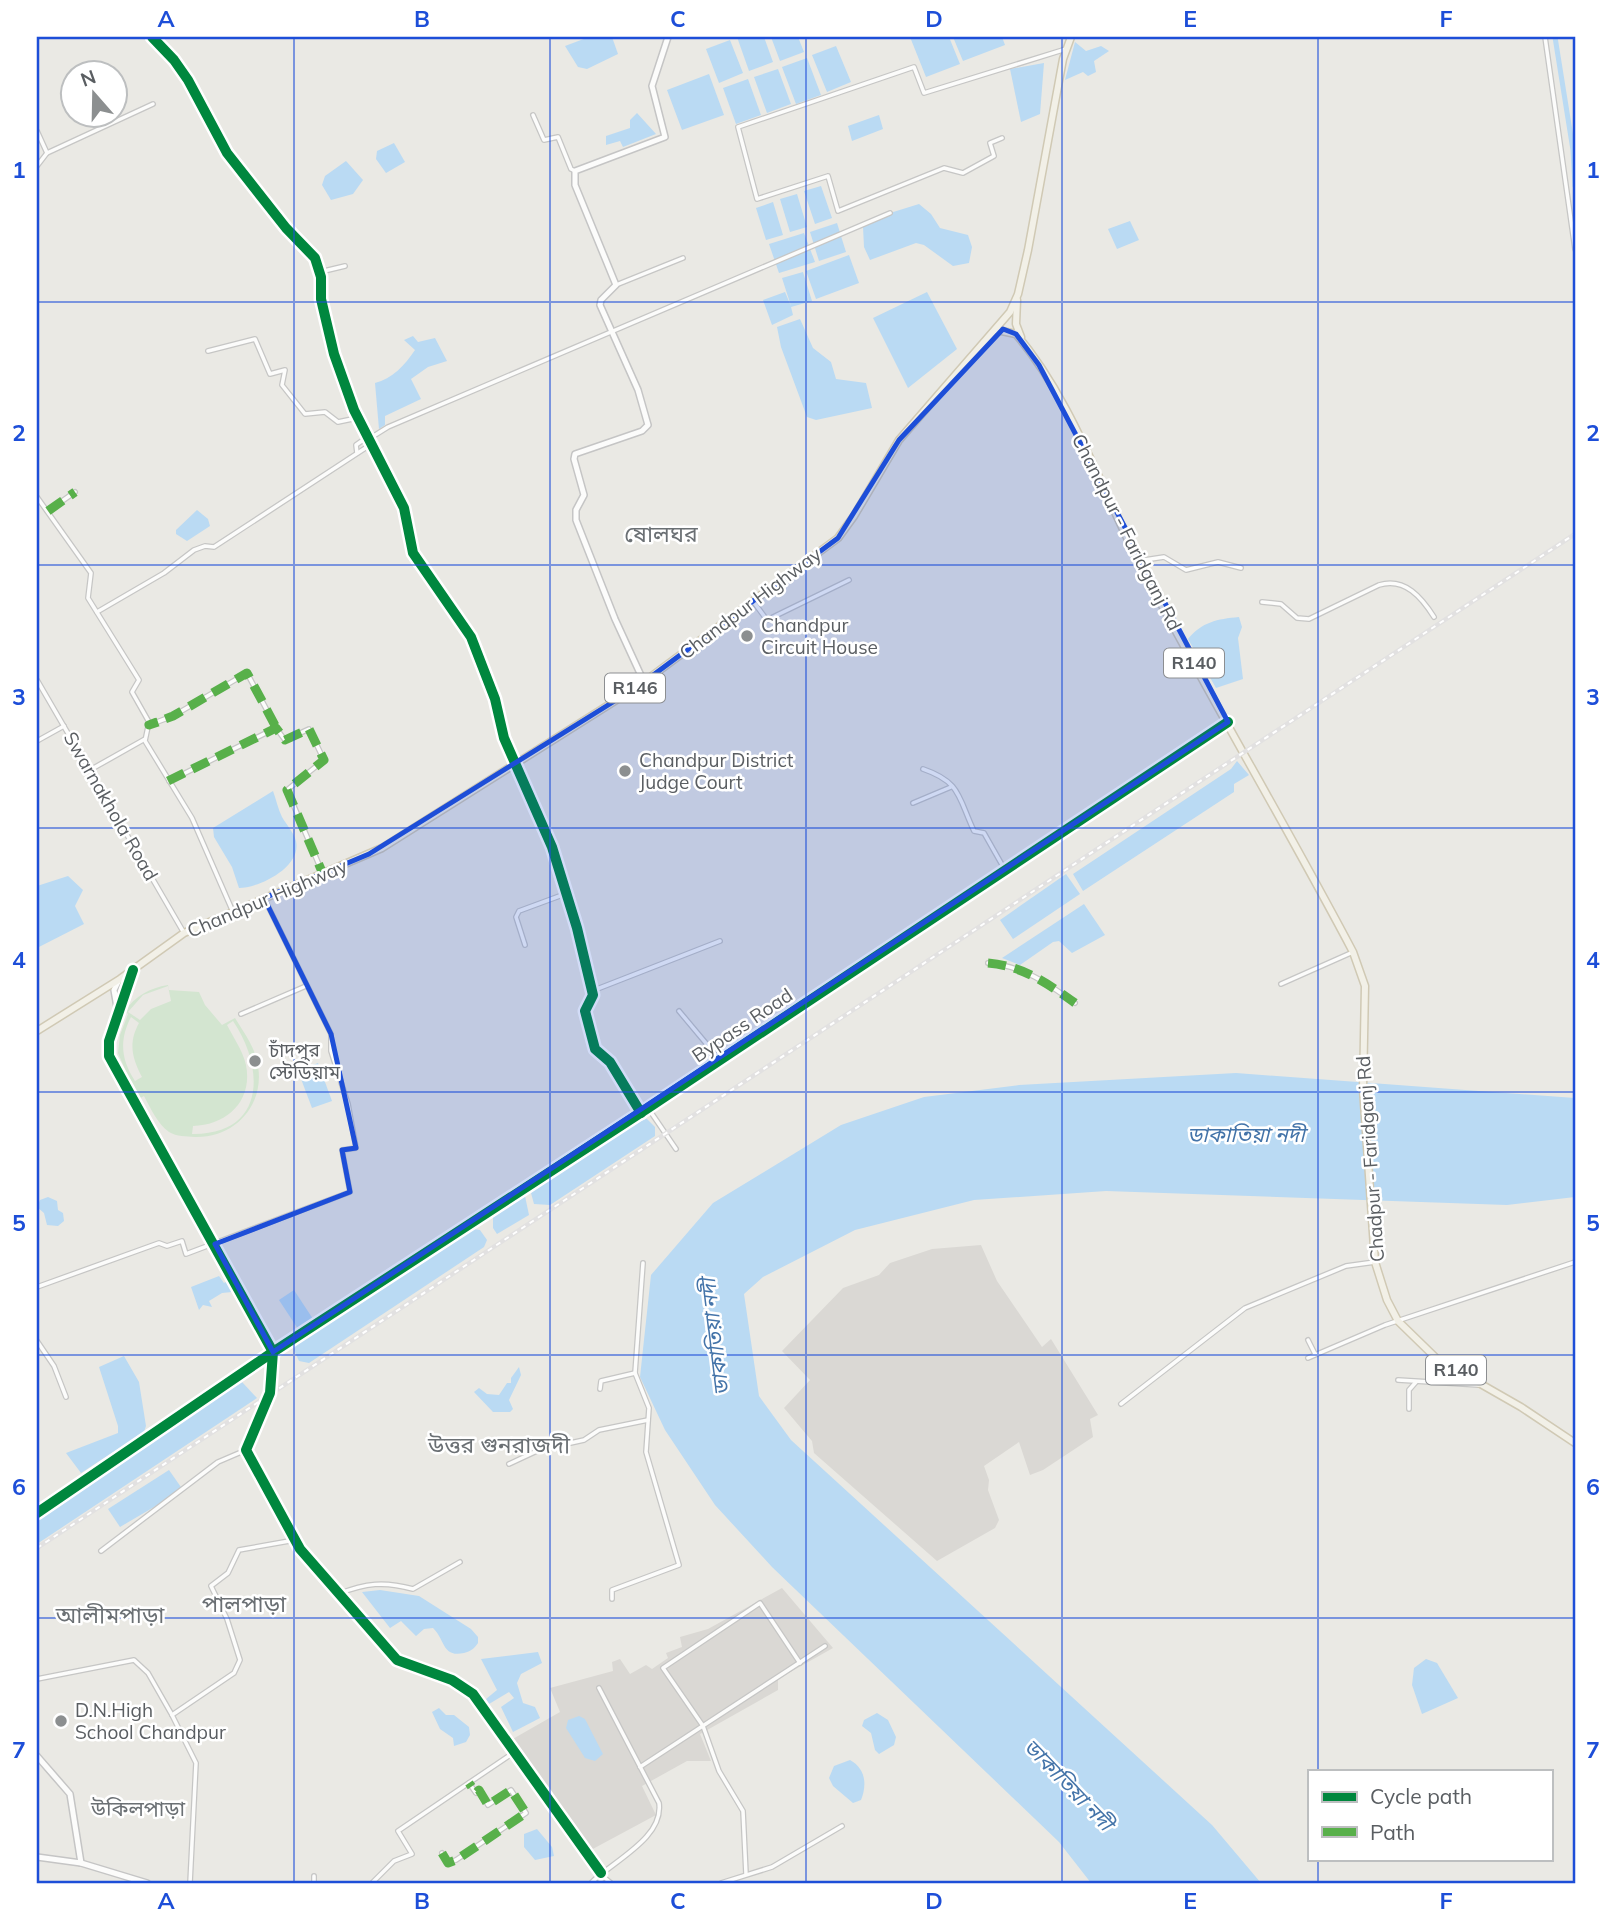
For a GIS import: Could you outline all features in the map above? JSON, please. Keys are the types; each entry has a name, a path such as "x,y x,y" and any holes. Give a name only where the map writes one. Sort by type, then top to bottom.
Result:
{"main road":[{"name":"R140","path":"1022,341 1016,324 1018,294 1066,48 1071,37"},
{"name":"R140","path":"997,330 1018,294"},
{"name":"Chandpur Highway","path":"37,1031 120,979 184,933 382,848 644,682 838,538 899,440 997,330"},
{"path":"997,330 1010,330 1022,341"},
{"name":"Chandpur - Faridganj Rd","path":"1022,341 1040,365 1086,452 1138,561 1353,952 1365,986"},
{"name":"Chadpur - Faridganj Rd","path":"1365,986 1363,1089 1375,1262 1398,1321 1437,1359 1521,1407 1575,1443"}],"street":[{"path":"152,37 174,60 188,80 227,153 286,228 310,251 320,272 321,299 334,354 357,418 404,508 412,553 471,636 514,762 552,847 578,928 592,991 593,999 585,1011 596,1049 610,1062 641,1113"},
{"path":"533,115 544,140 558,137 570,169 575,171 666,137 652,86 668,37"},
{"path":"1545,37 1575,248"},
{"path":"1002,138 990,143 994,156 963,173 944,168 838,211 828,176 757,199 738,127 914,67 924,93 1066,48"},
{"path":"37,166 47,153 153,104"},
{"path":"37,131 47,153"},
{"path":"575,171 575,185 616,285"},
{"path":"97,612 163,573 194,550 205,546 214,547 370,445 372,437 388,427 890,213"},
{"path":"644,682 614,620 575,515 584,495 573,459 575,454 642,431 648,426 638,390 600,304 601,300 616,285 683,257"},
{"path":"320,272 345,266"},
{"path":"208,351 255,339 270,374 285,370 282,385 305,414 325,412 338,422 357,418"},
{"path":"357,453 356,445 366,438"},
{"path":"48,511 75,492"},
{"path":"37,497 91,573 86,594 139,680 132,692 149,725 145,739 192,818 233,912"},
{"path":"1138,561 1164,557 1186,570 1218,562 1241,568"},
{"path":"753,601 767,620 849,580"},
{"path":"1262,602 1281,604 1297,618 1309,620 1379,585 1392,584 1419,596 1434,617"},
{"path":"149,725 173,716 245,673 249,676 285,740 309,729 324,760 287,790 323,874"},
{"name":"Swarnakhola Road","path":"37,680 184,933"},
{"path":"149,725 159,722"},
{"name":"Bypass Road","path":"37,1513 273,1352 641,1113 1228,722"},
{"path":"37,741 64,726"},
{"path":"168,781 277,729"},
{"path":"90,769 145,739"},
{"path":"923,769 949,778 951,787 962,800 974,831 984,833 1005,870"},
{"path":"913,803 951,787"},
{"path":"525,945 516,917 519,911 565,894"},
{"path":"37,1287 159,1243 167,1246 182,1241 186,1254 350,1192 342,1150 356,1148 355,1132 333,1060 331,1034 264,898"},
{"path":"592,991 720,941"},
{"path":"1281,984 1353,952"},
{"path":"988,962 1012,965 1075,1003"},
{"path":"101,1551 218,1462 246,1450 270,1393 273,1352 112,1063 109,1041 133,970"},
{"path":"118,1013 114,990 120,979"},
{"path":"240,1014 306,986"},
{"path":"680,1011 720,1060"},
{"path":"648,1108 676,1149"},
{"path":"1121,1404 1245,1308 1346,1266 1375,1262"},
{"path":"1308,1359 1398,1321 1575,1262"},
{"path":"612,1599 612,1590 679,1565 646,1452 649,1420 646,1398 635,1373 643,1263"},
{"path":"37,1340 54,1366 66,1397"},
{"path":"1308,1340 1315,1354"},
{"path":"600,1389 600,1381 635,1373"},
{"path":"1398,1380 1479,1385"},
{"path":"1409,1409 1409,1390 1416,1382"},
{"path":"509,1464 539,1450 584,1440 599,1430 649,1420"},
{"path":"246,1450 295,1540 338,1594 397,1660 443,1676 473,1693 601,1874 611,1883"},
{"path":"172,1716 234,1673 239,1665 234,1639 211,1586 228,1573 242,1549 295,1540"},
{"path":"338,1594 367,1583 383,1582 413,1589 460,1562"},
{"path":"746,1874 743,1811 719,1771 703,1726 663,1668 760,1603 800,1663"},
{"path":"640,1767 825,1646"},
{"path":"37,1679 134,1660 148,1673 196,1763 190,1883"},
{"path":"592,1883 643,1840 659,1817 659,1803 599,1688"},
{"path":"372,1883 394,1861 412,1853 398,1831 516,1751"},
{"path":"37,1756 70,1794 81,1863"},
{"path":"442,1853 448,1863 456,1860 526,1813 511,1790 488,1805 480,1790 476,1793 470,1783"},
{"path":"721,1883 772,1867 842,1826"},
{"path":"37,1857 81,1863 147,1883"},
{"path":"314,1876 314,1883"}],"highlighted area":[{"path":"1003,329 1016,334 1039,365 1228,722 273,1352 215,1244 350,1192 342,1150 356,1148 331,1034 264,898 369,854 637,687 838,538 899,440"}],"shaded area":[{"path":"981,1245 997,1281 1042,1347 1051,1339 1098,1415 1090,1419 1093,1437 1043,1470 1030,1475 1019,1442 984,1466 989,1480 988,1490 999,1520 995,1528 937,1561 814,1453 812,1441 784,1408 810,1380 782,1351 843,1288 879,1275 890,1263 932,1249"},
{"path":"782,1588 833,1648 778,1679 778,1690 700,1734 711,1761 687,1761 642,1786 656,1815 589,1851 511,1740 560,1712 550,1688 613,1671 612,1662 620,1659 630,1674 646,1665 652,1669 668,1658 666,1653 682,1647 680,1637 708,1629"}],"green space":[{"path":"168,985 169,990 199,992 205,1005 222,1025 235,1018 253,1050 259,1076 253,1103 246,1115 224,1131 195,1137 172,1134 158,1120 144,1096 137,1100 127,1083 130,1081 118,1053 120,1035 128,1014 125,1011 138,997 161,986","holes":["168,986 171,1001 151,1009 140,1020 128,1012 143,995","131,1017 139,1023 132,1044 142,1077 135,1081 124,1058 123,1042","233,1021 243,1039 254,1078 252,1096 246,1111 234,1123 216,1131 192,1134 193,1126 205,1125 227,1116 235,1109 245,1090 245,1060 227,1025"]}],"water":[{"path":"589,37 612,37 618,54 587,69 578,67 565,46"},
{"path":"737,37 764,37 773,62 749,71"},
{"path":"771,37 798,37 804,52 780,61"},
{"path":"910,37 949,37 960,64 926,77"},
{"path":"953,37 1002,37 1005,45 963,61"},
{"path":"730,40 743,73 719,83 706,49"},
{"path":"1075,42 1086,51 1101,46 1109,51 1094,61 1096,72 1088,76 1083,72 1065,80"},
{"path":"836,46 851,82 827,92 812,55"},
{"path":"807,58 821,95 796,104 782,67"},
{"path":"1044,63 1040,114 1021,122 1010,69"},
{"path":"778,69 791,104 767,113 754,77"},
{"path":"709,74 724,115 682,130 667,90"},
{"path":"748,79 761,115 736,124 723,88"},
{"path":"637,113 656,134 623,147 620,141 606,145 606,136 630,128 630,120"},
{"path":"879,115 883,129 852,141 848,126"},
{"path":"394,143 405,162 386,173 376,159 377,151"},
{"path":"346,161 363,180 353,194 331,200 322,185 325,176"},
{"path":"821,186 832,218 815,224 804,191"},
{"path":"797,194 807,227 790,232 780,199"},
{"path":"773,202 783,235 766,240 756,208"},
{"path":"919,204 931,214 940,228 968,235 972,247 969,263 953,266 924,245 916,243 870,260 864,247 863,227 890,213"},
{"path":"1130,221 1139,240 1117,249 1108,229"},
{"path":"837,223 846,252 819,261 810,232"},
{"path":"804,233 815,262 779,273 769,244"},
{"path":"849,255 859,283 816,299 806,271"},
{"path":"803,272 812,301 791,307 793,315 772,325 763,300 785,292 791,306 782,278"},
{"path":"927,292 957,349 908,388 873,318"},
{"path":"800,319 813,348 831,362 836,379 866,383 872,408 816,420 807,417 781,347 777,327"},
{"path":"413,336 418,342 435,338 447,361 428,367 411,379 421,399 385,416 385,425 379,429 375,383 398,371 407,361 415,350 404,340"},
{"path":"197,510 208,519 210,526 187,541 176,534 176,530"},
{"path":"1239,617 1242,627 1238,638 1243,679 1216,688 1188,639 1210,622"},
{"path":"1237,761 1249,775 1234,784 1234,792 1083,891 1073,874 1231,769"},
{"path":"273,791 282,817 295,838 296,850 286,867 277,874 257,884 239,888 232,867 214,837 213,828"},
{"path":"1066,874 1080,894 1013,939 1000,920"},
{"path":"68,876 83,890 75,906 84,924 37,948 37,886"},
{"path":"1084,904 1105,935 1072,953 1059,941 1053,942 1020,965 1002,958"},
{"path":"318,1063 332,1101 312,1108 298,1071"},
{"name":"ডাকাতিয়া নদী","path":"1236,1073 1575,1098 1575,1197 1507,1205 1106,1191 974,1200 855,1230 763,1277 744,1294 759,1396 791,1440 1212,1825 1261,1883 1091,1883 1059,1842 772,1567 715,1505 665,1430 640,1377 651,1275 713,1203 841,1125 924,1097 1019,1085"},
{"path":"639,1118 647,1119 655,1127 655,1136 550,1205 534,1204 531,1193 536,1185"},
{"path":"525,1196 529,1215 497,1234 493,1228 493,1214"},
{"path":"48,1197 57,1201 58,1210 63,1213 64,1221 58,1226 47,1225 44,1213 37,1207 40,1200"},
{"path":"473,1229 480,1230 487,1240 484,1247 309,1363 299,1361 294,1350 297,1341"},
{"path":"219,1276 224,1283 228,1281 232,1292 222,1293 209,1301 212,1307 203,1305 199,1310 191,1287"},
{"path":"294,1290 313,1319 298,1329 279,1300"},
{"path":"124,1356 139,1382 146,1426 144,1432 81,1473 66,1453 118,1433 99,1367"},
{"path":"519,1367 521,1375 509,1400 513,1409 510,1412 493,1412 474,1392 479,1388 487,1394 499,1395 507,1383 511,1383 511,1378"},
{"path":"242,1382 257,1398 37,1544 37,1517"},
{"path":"169,1470 183,1490 120,1527 108,1509"},
{"path":"380,1590 419,1596 471,1629 478,1637 478,1643 470,1651 457,1654 448,1650 433,1628 424,1629 416,1636 401,1621 390,1628 362,1592"},
{"path":"538,1652 542,1663 521,1674 517,1683 523,1703 535,1707 540,1718 513,1732 501,1707 514,1698 509,1692 489,1704 486,1699 497,1690 481,1659"},
{"path":"1426,1659 1437,1663 1458,1698 1422,1714 1412,1685 1414,1668"},
{"path":"439,1708 446,1715 454,1715 469,1727 470,1735 466,1742 454,1746 453,1738 440,1729 432,1712"},
{"path":"877,1713 888,1720 896,1737 894,1745 879,1754 875,1750 871,1733 862,1726 864,1720"},
{"path":"579,1716 585,1719 603,1754 595,1761 585,1758 566,1728 568,1720"},
{"path":"850,1760 859,1768 864,1778 861,1800 853,1803 833,1786 829,1778 834,1766"},
{"path":"537,1829 552,1847 554,1856 535,1860 524,1847 524,1834"}],"waterway":[{"path":"1555,37 1573,150 1575,186"}],"railway":[{"path":"37,1548 1575,534"}],"marked path":[{"path":"48,511 75,492"},
{"path":"158,722 149,725 173,716 247,673 277,729"},
{"path":"168,781 276,728 285,740 309,729 324,760 287,790 323,874"},
{"path":"988,963 1024,972 1075,1003"},
{"path":"442,1853 448,1863 456,1860 526,1813 511,1790 488,1805 479,1790 476,1793 469,1783"}],"cycle path":[{"path":"152,37 174,60 188,80 227,153 286,228 315,258 321,277 321,299 334,354 354,410 404,508 413,553 471,637 495,699 504,738 552,847 577,928 593,995 585,1011 595,1049 610,1062 641,1113"},
{"path":"37,1513 273,1352 648,1108 1228,722"},
{"path":"133,970 109,1041 109,1056 273,1352 270,1393 246,1450 300,1549 397,1660 452,1680 473,1694 601,1873"}],"place":[{"name":"Chandpur Circuit House","path":"747,636"},
{"name":"Chandpur District Judge Court","path":"625,771"},
{"name":"চাঁদপুর স্টেডিয়াম","path":"255,1061"},
{"name":"D.N.High School Chandpur","path":"61,1721"}],"district":[{"name":"ষোলঘর","path":"661,534"},
{"name":"উত্তর গুনরাজদী","path":"499,1445"},
{"name":"পালপাড়া","path":"244,1604"},
{"name":"আলীমপাড়া","path":"110,1615"},
{"name":"উকিলপাড়া","path":"138,1809"}]}
